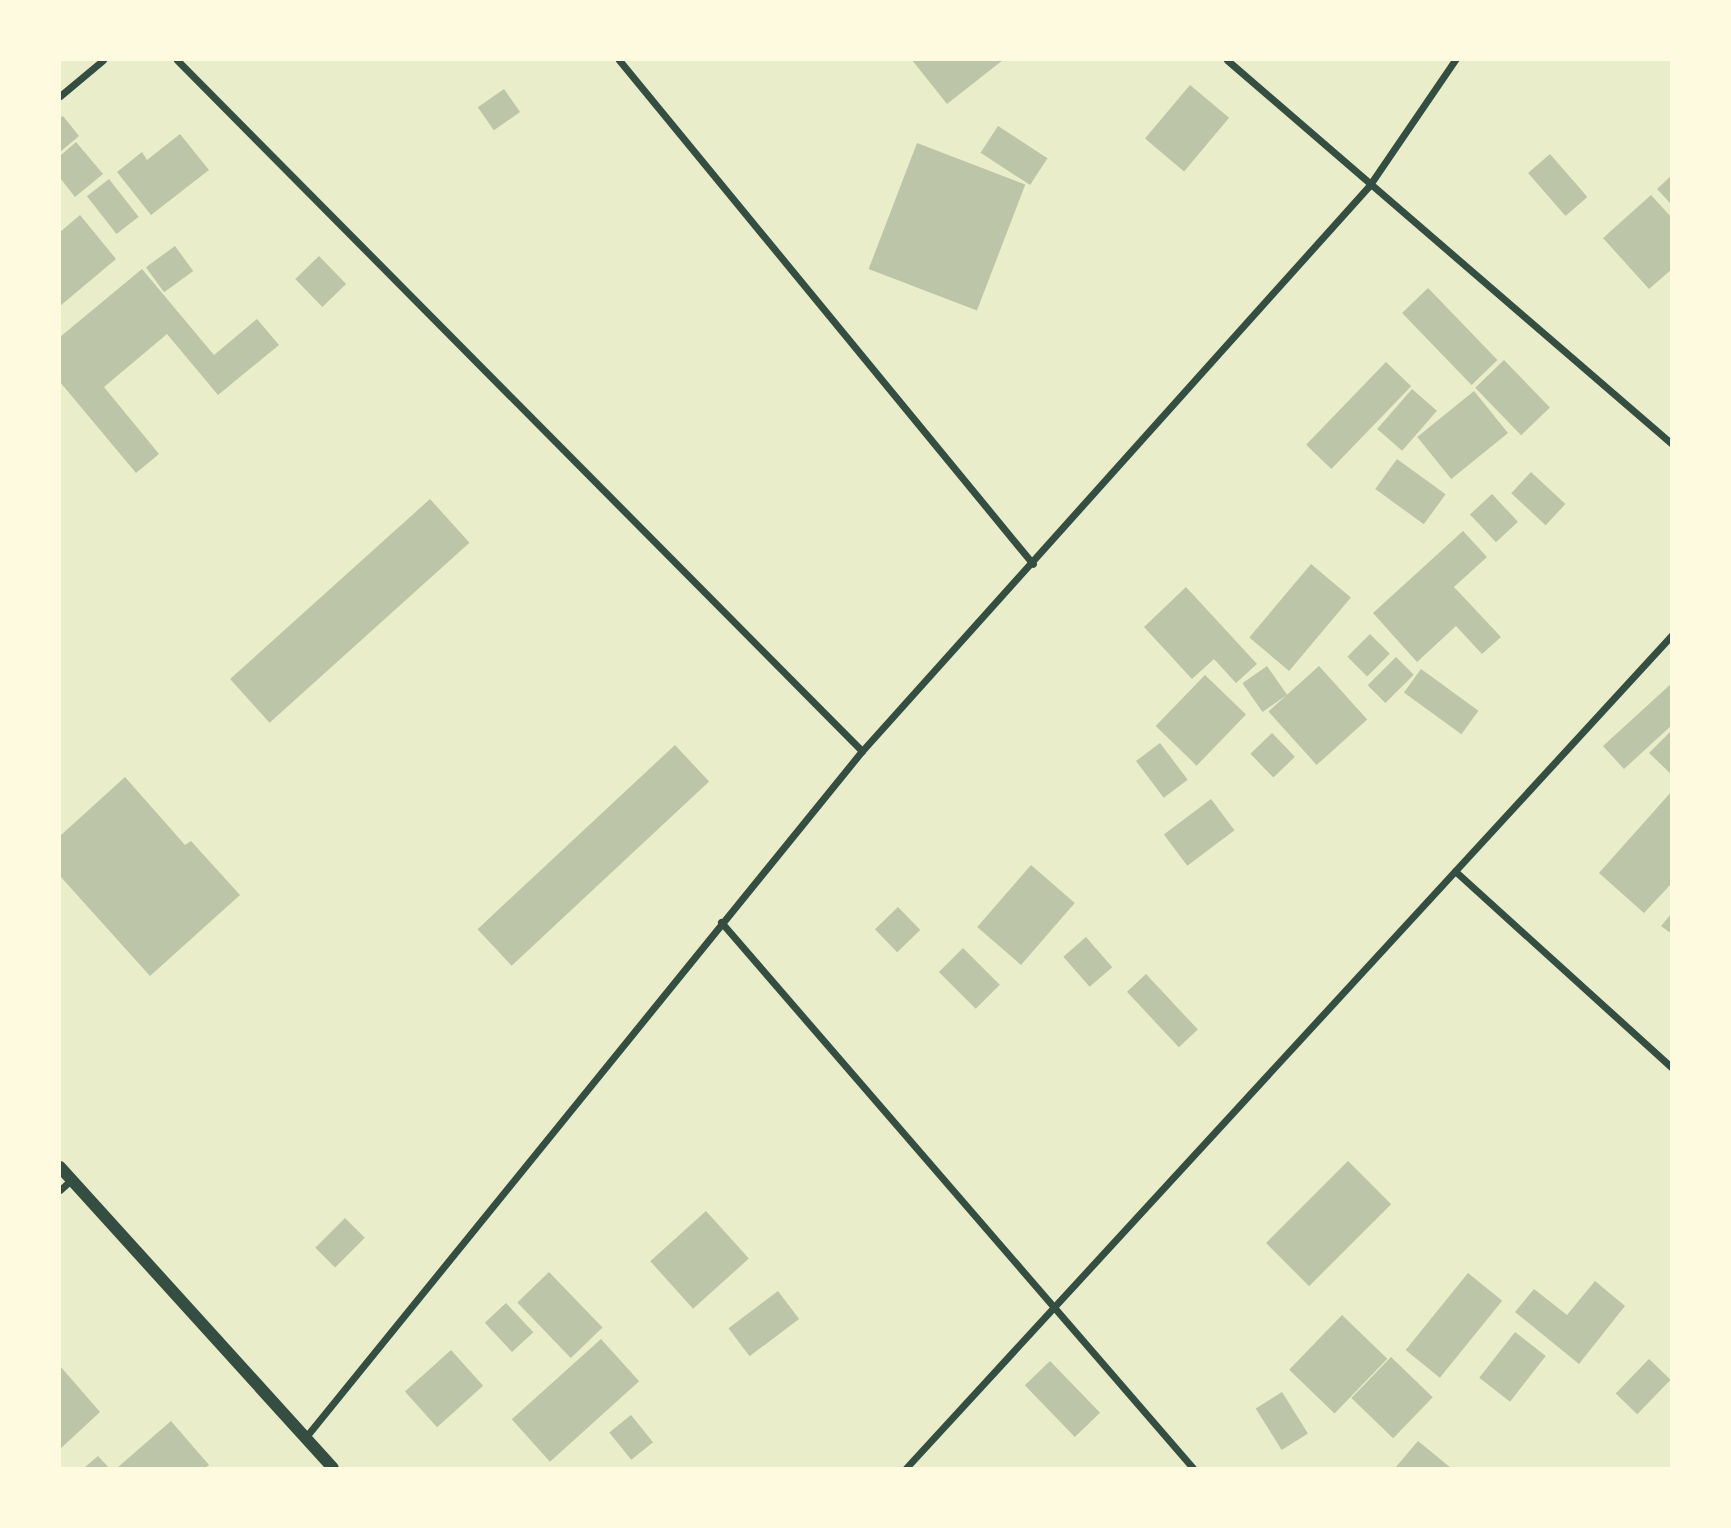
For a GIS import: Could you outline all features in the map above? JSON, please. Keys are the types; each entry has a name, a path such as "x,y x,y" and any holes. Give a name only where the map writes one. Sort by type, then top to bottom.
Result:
{"street":[{"path":"60,96 103,60"},
{"path":"177,60 862,751"},
{"path":"619,60 1033,564"},
{"path":"1227,60 1369,186 1671,444"},
{"path":"304,1438 862,751 1033,564 1369,186 1455,60"},
{"path":"906,1468 1054,1303 1671,635"},
{"path":"1455,871 1671,1068"},
{"path":"721,922 1054,1303 1193,1468"},
{"path":"60,1167 333,1468"},
{"path":"60,1191 71,1180"}],"building":[{"path":"912,60 1003,60 947,104"},
{"path":"1190,85 1229,118 1184,171 1145,139"},
{"path":"504,89 520,112 494,130 478,107"},
{"path":"63,116 79,136 60,152 60,118"},
{"path":"998,126 1047,158 1030,185 981,153"},
{"path":"180,134 209,170 151,215 117,172 142,152 147,160"},
{"path":"76,142 103,174 75,197 60,178 60,156"},
{"path":"917,143 1025,185 977,311 869,269"},
{"path":"1550,154 1587,197 1566,216 1528,173"},
{"path":"1672,175 1672,205 1657,189"},
{"path":"109,179 139,217 116,234 87,196"},
{"path":"1651,195 1672,218 1672,269 1649,289 1603,238"},
{"path":"80,215 116,259 60,306 60,232"},
{"path":"175,246 193,271 164,292 146,267"},
{"path":"319,256 346,284 322,307 295,279"},
{"path":"142,269 214,355 257,319 279,345 218,395 167,334 104,387 159,454 136,473 60,382 60,337"},
{"path":"1428,288 1497,360 1472,385 1402,313"},
{"path":"1504,360 1550,407 1521,435 1475,388"},
{"path":"1386,362 1411,386 1331,469 1306,445"},
{"path":"1412,389 1437,411 1402,451 1377,429"},
{"path":"1474,391 1508,433 1451,479 1417,437"},
{"path":"1397,459 1446,494 1424,524 1375,489"},
{"path":"1531,472 1565,504 1546,525 1511,493"},
{"path":"1492,494 1518,522 1496,542 1470,514"},
{"path":"430,499 469,543 270,723 230,679"},
{"path":"1463,531 1487,557 1454,587 1501,637 1482,654 1456,626 1417,662 1373,613"},
{"path":"1311,564 1351,597 1289,671 1249,638"},
{"path":"1186,587 1257,664 1236,683 1214,659 1192,679 1144,627"},
{"path":"1370,634 1390,654 1367,676 1347,657"},
{"path":"1396,657 1414,675 1385,703 1368,685"},
{"path":"1267,666 1287,695 1263,712 1242,683"},
{"path":"1319,666 1367,720 1317,765 1268,712"},
{"path":"1421,669 1478,711 1461,734 1404,692"},
{"path":"1205,675 1246,715 1197,766 1156,726"},
{"path":"1672,683 1672,725 1624,769 1603,746"},
{"path":"1672,730 1672,775 1649,753"},
{"path":"1272,733 1295,757 1273,778 1250,754"},
{"path":"1160,743 1188,780 1164,798 1136,761"},
{"path":"675,745 709,782 512,966 478,929"},
{"path":"125,777 185,845 191,841 240,895 150,976 60,876 60,836"},
{"path":"1672,791 1672,883 1644,913 1599,873"},
{"path":"1211,799 1234,830 1187,866 1164,835"},
{"path":"1031,865 1075,903 1021,965 977,927"},
{"path":"898,907 920,930 897,952 875,929"},
{"path":"1672,913 1672,934 1661,926"},
{"path":"1086,937 1112,967 1090,987 1063,957"},
{"path":"963,948 1000,985 976,1009 939,972"},
{"path":"1146,974 1198,1030 1179,1047 1127,992"},
{"path":"1348,1161 1391,1204 1309,1286 1266,1243"},
{"path":"706,1211 749,1259 693,1309 650,1261"},
{"path":"345,1218 365,1238 335,1267 315,1248"},
{"path":"549,1272 602,1327 571,1358 517,1303"},
{"path":"1468,1273 1502,1301 1440,1378 1406,1350"},
{"path":"1595,1281 1625,1306 1579,1364 1515,1312 1534,1289 1567,1315"},
{"path":"778,1291 799,1319 750,1356 728,1328"},
{"path":"506,1303 533,1332 512,1352 485,1323"},
{"path":"1342,1315 1387,1359 1335,1413 1289,1370"},
{"path":"1515,1332 1546,1356 1510,1402 1479,1378"},
{"path":"601,1339 639,1381 550,1462 512,1419"},
{"path":"451,1350 483,1386 437,1427 405,1391"},
{"path":"1391,1357 1433,1397 1393,1438 1351,1398"},
{"path":"1649,1359 1671,1380 1637,1414 1616,1394"},
{"path":"1050,1361 1100,1413 1075,1437 1025,1385"},
{"path":"60,1366 100,1412 60,1449"},
{"path":"1282,1392 1308,1434 1282,1450 1256,1408"},
{"path":"631,1415 653,1442 631,1460 609,1433"},
{"path":"171,1421 209,1465 205,1468 117,1468"},
{"path":"1418,1441 1451,1468 1395,1468"},
{"path":"98,1456 109,1468 84,1468"}]}
